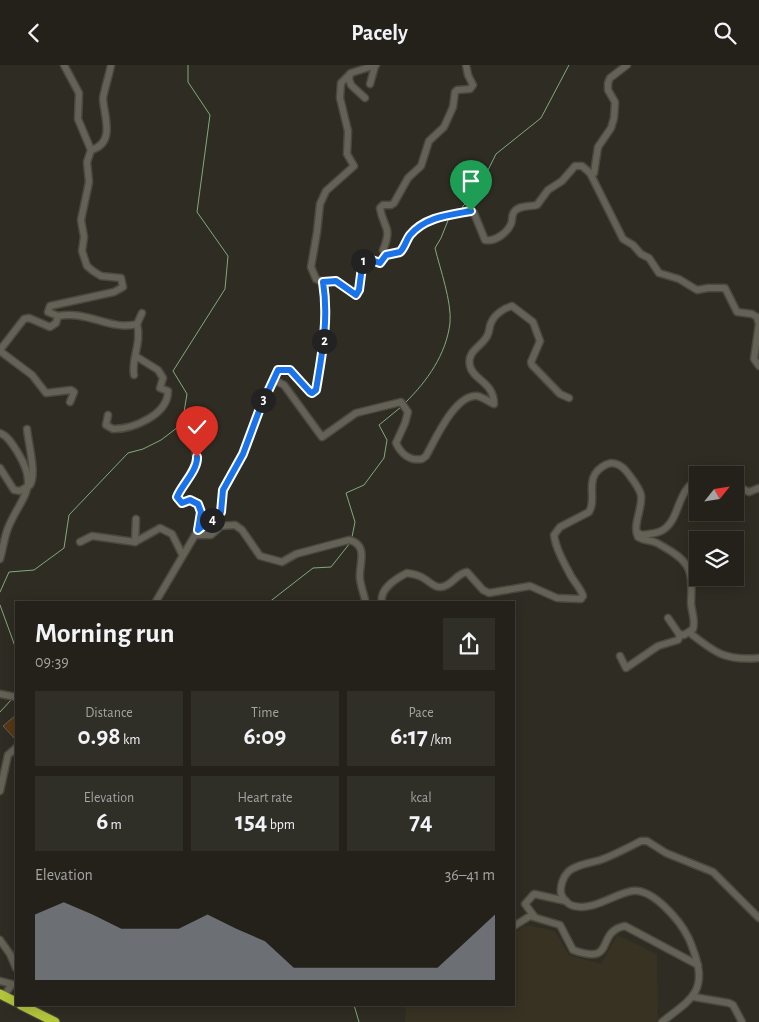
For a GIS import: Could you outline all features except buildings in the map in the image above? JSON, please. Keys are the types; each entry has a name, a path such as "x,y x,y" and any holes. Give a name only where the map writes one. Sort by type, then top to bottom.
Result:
{"highway":[{"path":"2,995 15,1002"},
{"path":"23,1006 55,1022"}],"street":[{"path":"64,65 79,93 78,119 91,150 87,162 89,182 81,220 84,237 82,251 87,266 93,271 101,276 118,277 123,285 121,289 114,293 50,306 48,312 58,316 84,316 116,325 137,324"},
{"path":"91,150 99,146 107,132 104,94 108,86 111,65"},
{"path":"376,65 351,73 341,83 340,98 348,131 347,154 354,166 326,191 320,204 311,267 316,279 323,282 336,281 356,295 359,290 363,259 366,258 380,263 386,255 400,252 409,236 420,225 440,216 471,211 476,214 485,240 492,241 499,237 511,224 512,214 515,211 520,207 534,206 539,203 548,190 562,181 575,166 582,166 590,173 623,239 649,259 660,273 679,279 697,290 708,287 725,288 737,312 752,314 757,317 759,324 754,359 759,366"},
{"path":"370,84 376,65"},
{"path":"386,255 383,250 388,236 387,227 380,208 383,205 394,203 408,178 422,165 427,145 445,125 453,107 455,92 457,90 470,89 473,85 466,70 466,65"},
{"path":"590,173 594,173 598,147 612,129 615,102 608,90 608,83 610,78 627,65"},
{"path":"351,73 349,79 351,85 365,98"},
{"path":"156,601 196,533 221,512 223,490 243,454 255,419 278,370 290,370 310,392 312,393 316,390 326,324 326,301 323,282"},
{"path":"274,380 284,385 322,437 356,413 402,401 408,412 396,443 399,450 408,457 418,460 422,459 426,456 456,405 467,398 476,396 494,404 488,386 474,374 469,364 472,352 488,334 494,317 512,306 533,322 540,341 530,362 560,394 569,398"},
{"path":"134,375 133,366 136,357 138,333 137,324 142,313"},
{"path":"58,316 56,323 50,327 30,318 24,319 0,351 32,375 46,393 71,390 74,392 70,402"},
{"path":"108,415 106,425 113,429 141,423 155,415 168,397 168,391 160,388 164,378 158,370 136,357"},
{"path":"0,468 14,490 20,491 28,487 32,482 30,443 27,429"},
{"path":"0,433 7,436 25,464 28,476 28,487 24,499 7,529 0,559"},
{"path":"195,449 198,461 177,497 182,503 190,500 198,504 201,512 196,533"},
{"path":"382,601 384,591 398,577 408,573 421,576 439,587 448,585 460,573 467,572 483,590 489,593 530,586 557,598 581,599 583,597 582,593 570,575 555,544 554,535 560,527 589,511 591,508 591,487 595,474 610,463 624,468 640,491 641,498 636,531 642,539 656,543 689,567 693,580 691,609 694,622 693,629 690,633 679,634"},
{"path":"636,531 641,535 659,532 665,528 670,523 689,486"},
{"path":"744,490 749,492 759,488"},
{"path":"135,542 136,519"},
{"path":"196,533 211,535 222,526 235,525 242,530 260,556 282,562 296,554 349,541 354,542 358,545 362,556 360,578 366,601"},
{"path":"80,542 92,536 135,542 160,528 172,534 182,555"},
{"path":"620,656 624,667 628,667 658,646 678,640 680,636 668,618"},
{"path":"690,633 722,655 735,659 759,658"},
{"path":"0,694 15,697"},
{"path":"0,791 8,755 15,749"},
{"path":"566,901 561,893 562,881 568,871 602,859 641,841 648,841 666,853 713,872 759,918"},
{"path":"534,916 525,904 534,894 566,901 574,906 589,906 632,891 643,891 658,901 688,937 698,965 699,975 694,997 662,1022"},
{"path":"515,925 530,916 560,925 573,950 583,954 596,955 600,953 614,930 625,926 698,965"},
{"path":"0,940 8,949 15,966"},
{"path":"0,981 14,986"},
{"path":"2,995 14,986"},
{"path":"694,997 733,1005 742,1022"}],"shaded area":[{"path":"526,925 555,931 569,955 601,964 617,935 657,954 658,1022 405,1022 406,1006 515,1006 515,932"}],"waterway":[{"path":"0,592 9,572 34,570 64,548 69,515 128,453 143,449 161,440 182,424 187,394 173,371 225,289 228,256 197,212 210,115 188,82 188,65"},
{"path":"462,209 485,184 488,170 496,154 541,118 569,65"},
{"path":"406,402 434,367 448,335 450,323 449,305 435,248 449,218"},
{"path":"352,537 355,522 346,493 364,485 384,458 387,440 379,425 401,407"},
{"path":"271,601 313,568 331,567 350,543"},
{"path":"0,605 15,646"},
{"path":"0,712 12,699"},
{"path":"354,1006 359,1022"}],"route":[{"path":"197,457 198,461 184,488 177,497 182,503 190,500 198,504 201,512 198,530 221,512 223,490 243,454 255,419 278,370 290,370 310,392 312,393 316,390 326,324 326,301 323,282 336,281 356,295 359,290 364,258 380,263 386,255 400,252 409,236 420,225 440,216 471,211"}]}
